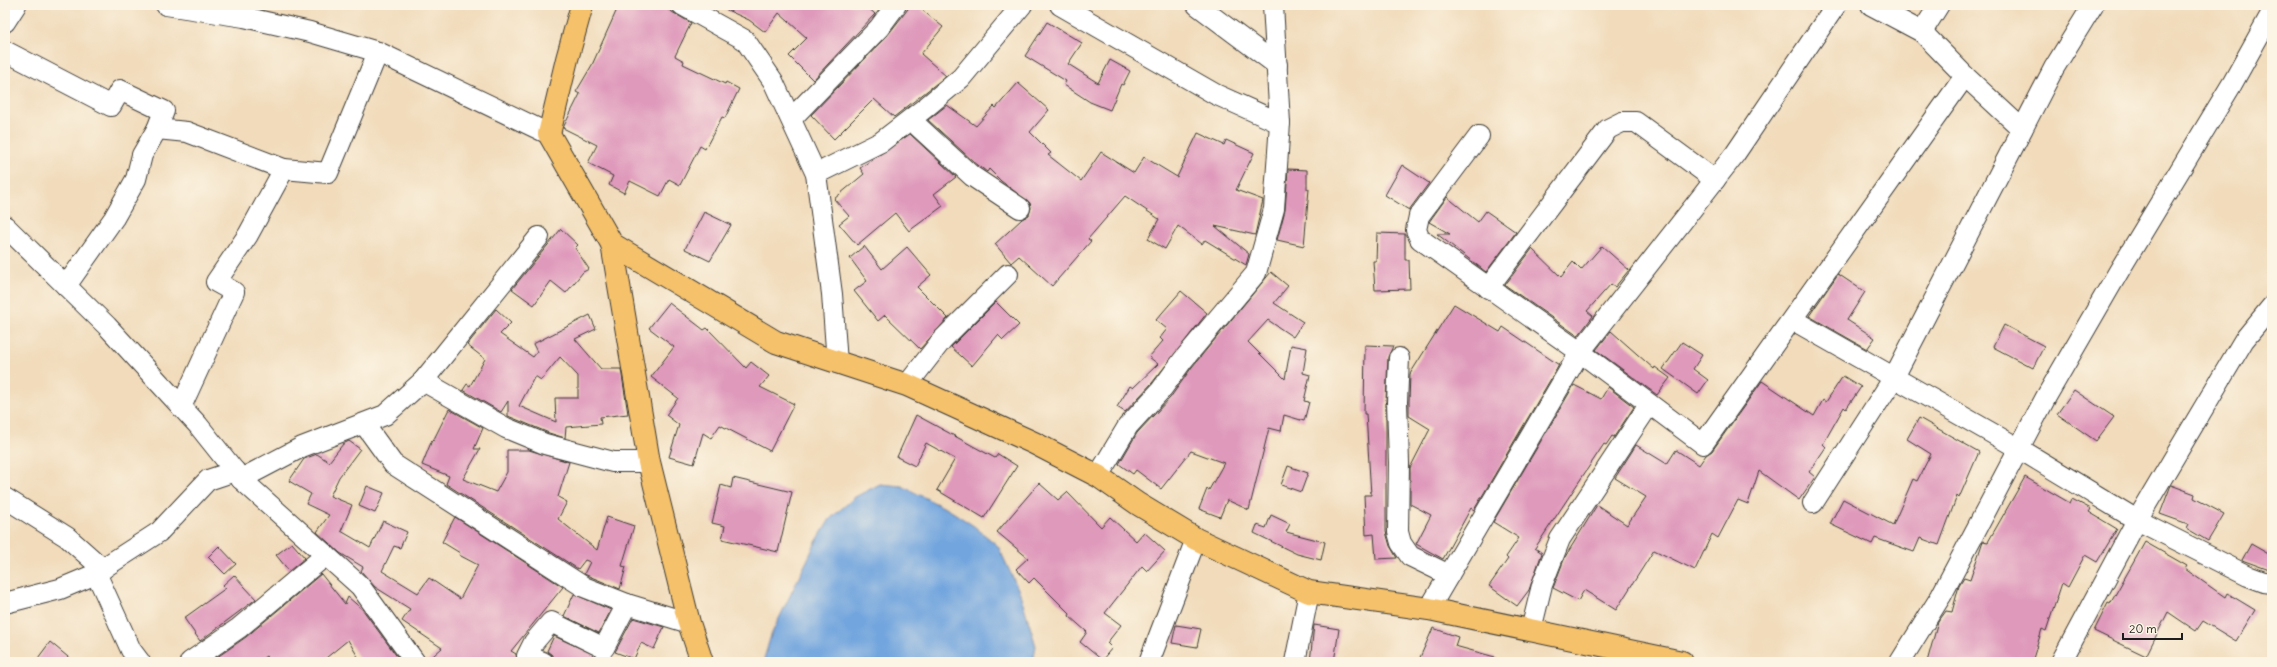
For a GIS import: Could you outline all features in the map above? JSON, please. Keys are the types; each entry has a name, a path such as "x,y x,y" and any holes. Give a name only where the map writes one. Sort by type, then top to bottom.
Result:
{"main road":[{"path":"582,5 566,59 549,134 612,244 650,462 689,623 702,662"},
{"path":"612,244 776,342 907,385 1034,443 1098,476 1138,504 1196,539 1309,592 1429,609 1682,662"}],"street":[{"path":"5,22 16,5"},
{"path":"166,5 244,17 310,32 378,52 549,134"},
{"path":"682,5 745,40 773,80 792,118 816,174 832,294 837,363"},
{"path":"792,118 879,28 896,5"},
{"path":"816,174 881,142 910,120 961,78 1022,5"},
{"path":"1060,5 1215,94 1280,123"},
{"path":"1197,5 1277,65"},
{"path":"1098,476 1128,426 1161,390 1183,360 1256,274 1274,209 1280,123 1273,5"},
{"path":"1429,609 1580,352 1735,154 1836,5"},
{"path":"1871,5 1922,32 1965,76 2022,129"},
{"path":"1922,32 1939,5"},
{"path":"1813,503 1893,379 2054,68 2093,5"},
{"path":"1900,662 1941,596 2018,448 2118,271 2232,84 2272,12"},
{"path":"5,51 111,106 120,90 164,111 157,129 142,155 136,179 114,218 66,286"},
{"path":"157,129 187,132 284,169 328,174 378,52"},
{"path":"1479,136 1419,216 1416,230 1420,239 1580,352 1702,444 1793,320 1965,76"},
{"path":"910,120 972,176 1020,208"},
{"path":"1488,288 1608,129 1622,122 1636,122 1714,180"},
{"path":"181,407 234,292 216,282 248,235 284,169"},
{"path":"5,226 107,326 181,407 238,475 360,586 415,662"},
{"path":"5,603 60,589 99,571 159,532 208,480 238,475 302,447 385,415 423,381 539,237"},
{"path":"907,385 942,340 1008,274"},
{"path":"2062,662 2137,520 2244,340 2272,306"},
{"path":"1793,320 1893,379 2018,448 2137,520 2248,576 2264,582 2272,583"},
{"path":"1399,358 1396,402 1399,463 1398,532 1401,543 1410,556 1448,575"},
{"path":"423,381 506,428 546,444 613,462 650,462"},
{"path":"1531,630 1542,585 1560,539 1649,405"},
{"path":"364,424 393,464 584,587 627,604 689,623"},
{"path":"5,498 67,537 99,571 131,650 140,662"},
{"path":"1149,662 1196,539"},
{"path":"190,662 239,628 326,555"},
{"path":"1295,662 1309,592"},
{"path":"544,662 527,656 534,642 551,622 604,648 627,604"}],"water":[{"path":"880,484 902,486 951,511 974,526 998,546 1020,593 1036,646 1033,662 763,662 771,635 816,542 830,519 855,497"}],"building":[{"path":"619,5 660,5 691,23 675,56 684,61 683,64 739,89 725,118 722,117 705,149 700,146 680,185 669,179 660,196 630,181 624,193 609,185 613,176 588,163 597,145 563,128 580,94 576,92 592,65"},
{"path":"716,5 865,5 875,14 813,80 789,56 807,38 779,13 765,32 749,20"},
{"path":"911,5 916,5 943,27 921,54 946,76 894,117 874,99 834,139 811,115 887,36"},
{"path":"1047,22 1082,43 1068,64 1098,83 1110,60 1130,71 1123,85 1121,84 1110,110 1090,102 1064,85 1066,81 1025,56"},
{"path":"1018,83 1049,110 1030,132 1051,153 1048,155 1081,181 1101,152 1134,173 1144,157 1177,177 1198,133 1224,145 1226,140 1254,153 1236,190 1263,200 1255,235 1215,226 1249,254 1246,265 1205,240 1202,244 1178,226 1165,249 1148,239 1159,219 1125,196 1088,239 1091,241 1052,286 1019,256 1011,263 995,244 1022,219 1029,215 1031,208 1030,203 1001,181 989,169 987,172 974,162 928,120 947,105 976,126 994,106 996,108"},
{"path":"910,134 956,177 934,194 943,206 909,231 895,213 857,245 839,224 849,216 834,199 864,174 860,168"},
{"path":"1402,165 1429,183 1409,210 1385,195"},
{"path":"1288,169 1307,170 1307,189 1309,189 1304,246 1277,240 1285,210"},
{"path":"1447,197 1478,222 1486,211 1516,232 1486,272 1437,234 1450,234 1429,222"},
{"path":"704,212 731,225 710,261 685,249"},
{"path":"561,229 578,245 575,248 589,269 583,272 566,293 551,281 534,305 512,289"},
{"path":"1377,233 1405,234 1405,260 1409,260 1410,289 1375,290 1373,261 1376,261"},
{"path":"864,246 882,269 907,247 931,275 917,287 948,318 920,349 885,315 878,321 854,291 867,281 850,258"},
{"path":"1602,246 1629,270 1615,287 1611,284 1587,311 1593,316 1578,336 1505,285 1532,249 1561,277 1573,262 1581,270"},
{"path":"1271,272 1288,286 1274,303 1303,322 1293,337 1268,320 1248,342 1285,379 1291,345 1307,348 1303,373 1310,375 1304,401 1309,402 1304,421 1284,415 1281,431 1269,428 1249,510 1227,500 1220,517 1199,509 1207,489 1209,490 1224,463 1191,451 1161,489 1136,470 1133,474 1119,464 1137,433 1170,398 1192,367"},
{"path":"1838,274 1865,292 1847,320 1875,338 1867,349 1809,316"},
{"path":"1181,291 1207,313 1152,383 1125,412 1117,407 1130,386 1133,388 1158,364 1149,357 1163,341 1160,338 1167,329 1156,320"},
{"path":"996,302 1019,325 1003,340 998,335 972,366 951,347"},
{"path":"669,303 704,330 707,328 746,368 751,362 769,376 760,387 794,404 770,451 720,425 711,438 703,433 694,464 669,457 679,425 666,415 678,398 651,377 674,347 649,328"},
{"path":"1454,304 1500,332 1503,327 1559,365 1474,510 1471,508 1443,559 1416,544 1431,515 1410,504 1410,468 1430,429 1409,416 1410,374"},
{"path":"496,309 511,323 500,334 533,357 537,352 533,344 590,315 596,329 575,339 601,369 621,369 628,414 600,417 601,424 566,427 565,438 508,416 508,401 501,412 463,390 467,384 470,386 485,359 467,345","holes":["560,357 578,376 578,398 555,398 556,422 519,406 535,376 541,380"]},
{"path":"2004,325 2044,346 2033,368 1993,347"},
{"path":"1611,331 1654,369 1655,367 1670,378 1657,395 1596,350"},
{"path":"1682,342 1702,355 1693,369 1708,380 1698,394 1663,369"},
{"path":"1365,345 1393,346 1388,357 1386,401 1386,532 1390,546 1397,558 1376,559 1374,534 1366,535 1364,495 1371,495 1366,414 1364,414"},
{"path":"1843,376 1861,387 1846,409 1844,407 1823,444 1826,447 1809,472 1815,477 1799,500 1759,471 1748,504 1738,500 1718,538 1712,534 1695,570 1654,550 1616,610 1584,590 1578,601 1553,588 1565,557 1597,505 1627,525 1646,497 1615,478 1636,445 1667,464 1676,450 1699,465 1706,455 1712,451 1762,381 1814,416 1823,400 1826,402"},
{"path":"1574,385 1601,399 1608,387 1634,407 1614,437 1612,436 1606,445 1604,444 1535,548 1542,553 1529,590 1517,606 1489,586 1508,559 1506,557 1519,538 1493,522"},
{"path":"2074,390 2114,417 2096,441 2057,414"},
{"path":"449,409 483,428 474,449 480,449 463,479 496,492 507,472 507,450 529,450 569,462 558,497 567,502 558,519 597,550 607,517 634,526 622,566 626,567 620,589 584,574 590,562 585,560 578,569 446,484 449,476 422,465 432,440 433,441"},
{"path":"916,415 995,458 998,454 1017,466 984,518 937,490 955,459 926,443 915,466 897,457"},
{"path":"1919,418 1979,452 1959,498 1957,496 1939,545 1920,538 1914,552 1875,538 1872,544 1830,524 1843,499 1893,525 1913,479 1917,481 1931,454 1907,439"},
{"path":"349,441 360,449 339,477 330,496 352,505 341,531 370,548 383,521 407,532 400,548 394,546 382,571 418,593 429,578 460,599 478,565 459,555 460,553 442,542 455,517 563,587 511,651 516,654 517,662 426,662 442,648 402,621 410,609 375,587 361,571 363,567 340,553 317,532 329,515 306,504 311,494 289,481 304,459 317,454 329,462 343,444"},
{"path":"1288,466 1308,473 1301,492 1281,485"},
{"path":"2025,477 2070,503 2072,499 2091,509 2089,512 2117,529 2097,562 2085,555 2068,587 2062,583 2046,631 2042,629 2032,662 1927,662 1938,622 1946,611 1952,612 1959,586 1964,578 1970,580 1983,541 1988,542"},
{"path":"733,478 792,492 778,552 722,539 725,526 712,523 721,485 731,488"},
{"path":"1039,483 1058,500 1067,492 1101,527 1110,517 1136,541 1144,532 1165,551 1147,571 1142,566 1105,613 1121,625 1107,643 1112,648 1102,660 1080,642 1087,632 1069,616 1070,614 1034,578 1029,583 1016,569 1028,558 997,532"},
{"path":"2171,485 2195,494 2194,498 2224,514 2208,541 2186,528 2188,524 2160,514"},
{"path":"367,486 384,493 375,513 359,506"},
{"path":"1271,515 1290,524 1286,532 1325,542 1321,560 1297,554 1254,533 1257,525 1266,528"},
{"path":"2145,542 2187,566 2185,569 2225,597 2227,593 2255,610 2236,641 2203,621 2196,631 2168,612 2146,656 2094,631 2108,603 2110,604"},
{"path":"292,543 305,558 289,571 276,555"},
{"path":"2251,544 2272,556 2272,571 2242,560"},
{"path":"219,546 236,564 225,574 208,557"},
{"path":"321,574 345,604 348,597 363,610 401,662 361,662 348,640 321,662 272,662 266,656 258,662 215,662 213,660 246,637"},
{"path":"234,575 256,599 200,641 184,618 226,588 223,585"},
{"path":"574,594 611,610 599,633 564,616"},
{"path":"633,618 664,627 654,649 641,643 634,659 615,652"},
{"path":"1176,625 1201,629 1197,647 1172,643"},
{"path":"1314,625 1339,629 1334,662 1310,662"},
{"path":"1433,628 1458,637 1455,646 1495,657 1495,662 1418,662"},
{"path":"554,636 604,659 603,662 554,662 552,655 547,651"},
{"path":"50,642 74,662 35,662"}]}
